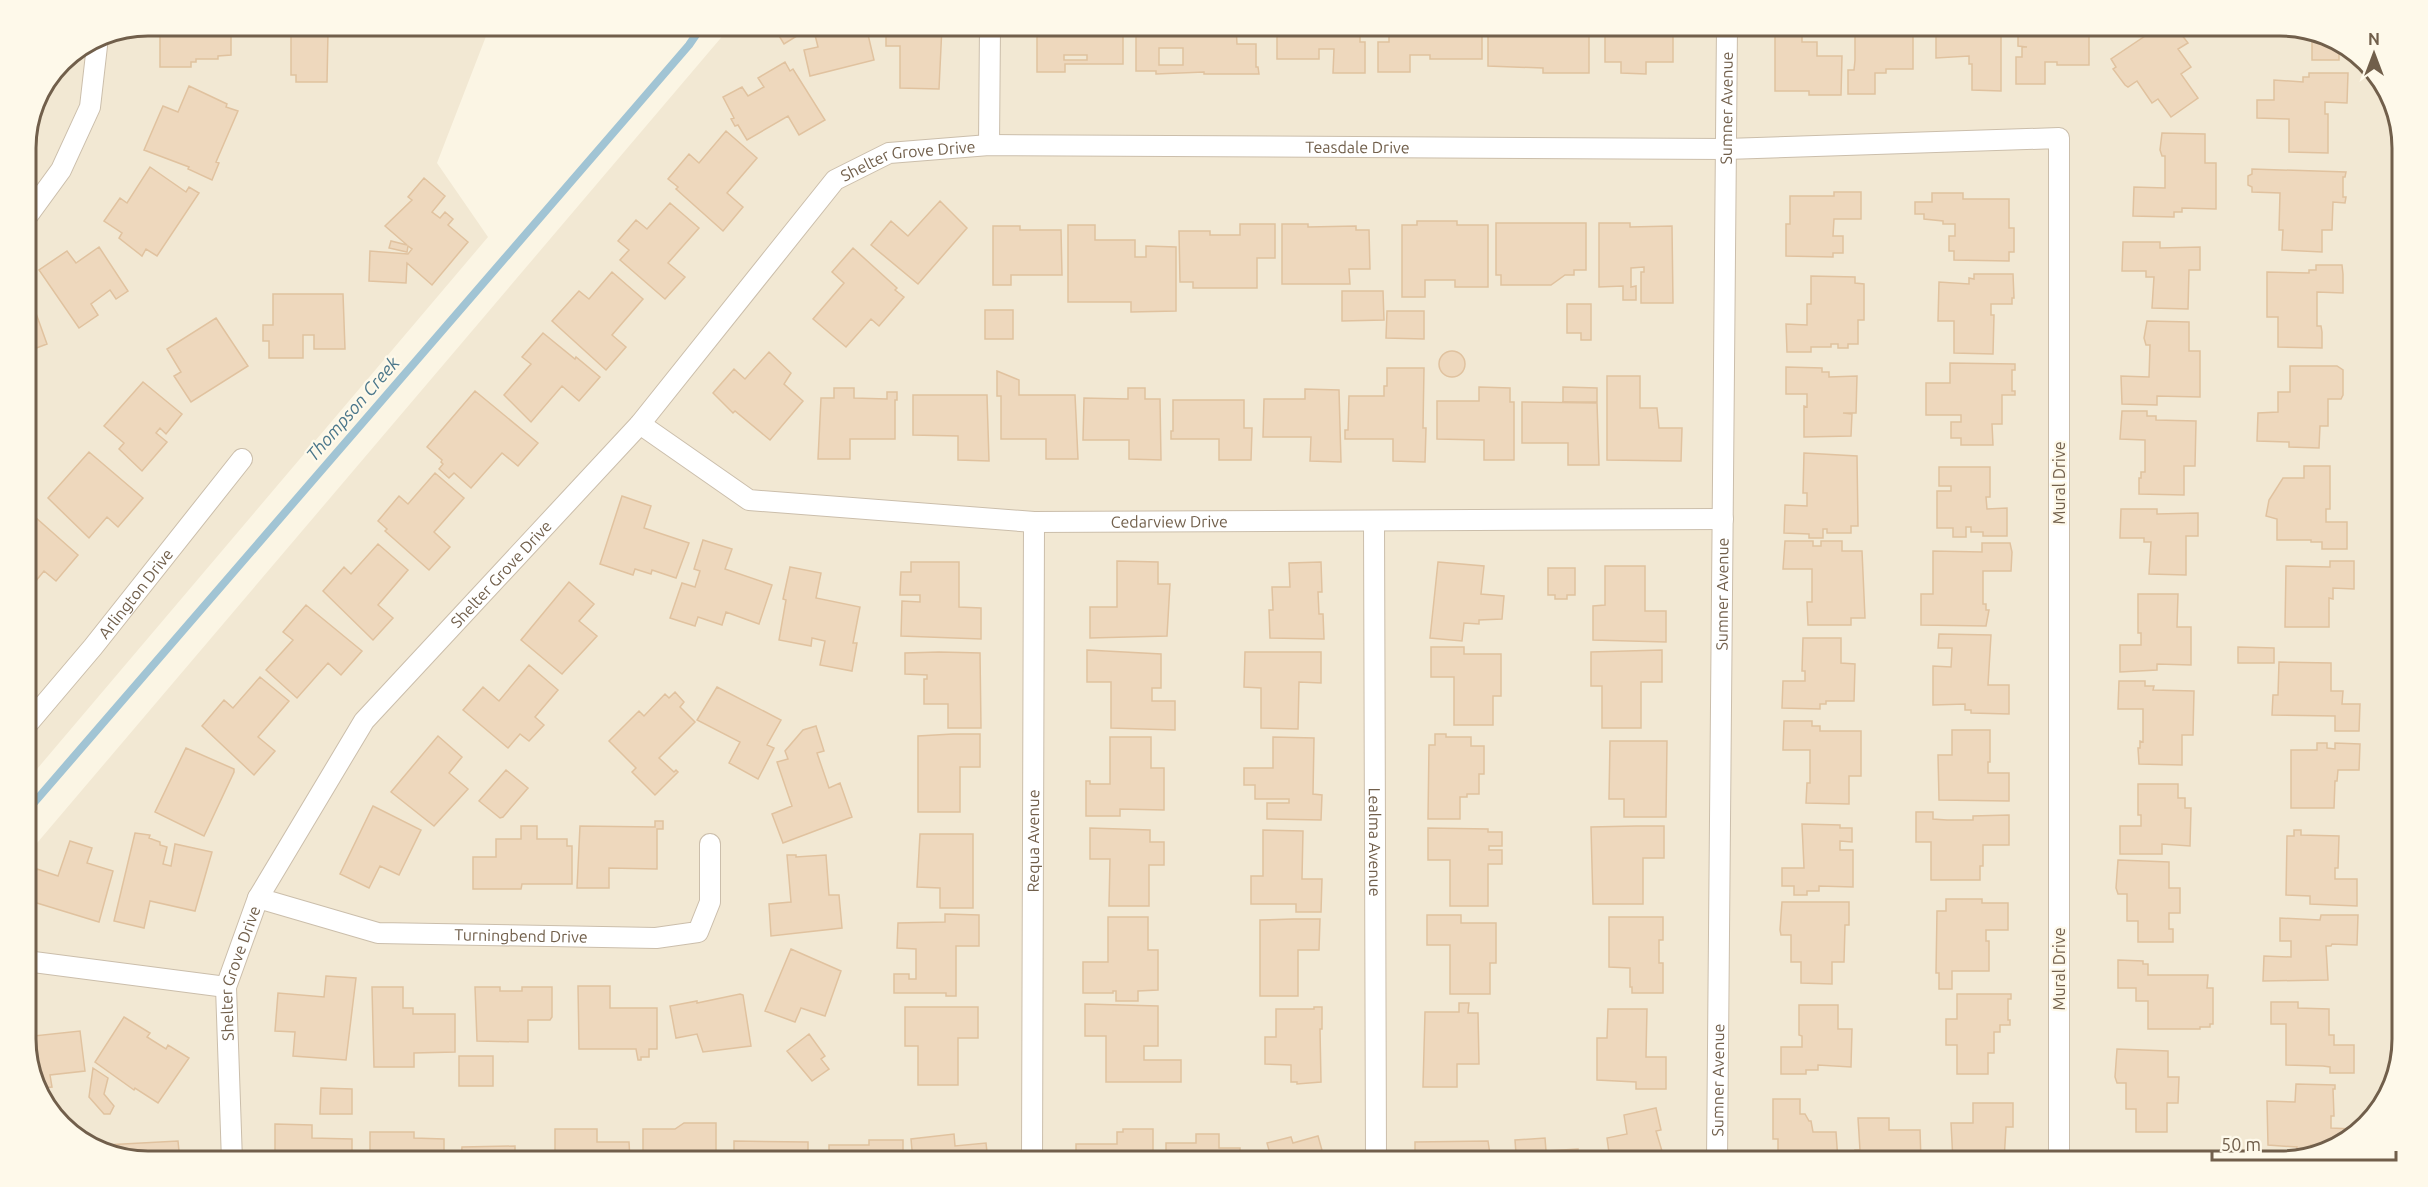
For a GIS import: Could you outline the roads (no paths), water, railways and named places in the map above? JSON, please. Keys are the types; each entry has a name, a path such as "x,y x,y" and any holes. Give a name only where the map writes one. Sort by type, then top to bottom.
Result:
{"street":[{"path":"989,145 990,36"},
{"name":"Sumner Avenue","path":"1717,1151 1727,36"},
{"path":"36,204 61,170 90,107 97,48"},
{"name":"Mural Drive","path":"1726,150 2060,138 2060,1151"},
{"name":"Teasdale Drive","path":"989,145 1726,150"},
{"name":"Shelter Grove Drive","path":"232,1151 226,987 258,898 364,721 639,424 835,180 889,153 989,145"},
{"name":"Cedarview Drive","path":"639,424 749,500 1034,522 1724,519"},
{"name":"Arlington Drive","path":"36,714 93,647 242,459"},
{"name":"Requa Avenue","path":"1032,1151 1034,522"},
{"name":"Lealma Avenue","path":"1374,522 1376,1151"},
{"name":"Turningbend Drive","path":"258,898 378,933 656,938 698,932 710,902 710,844"},
{"path":"36,962 226,987"}],"waterway":[{"name":"Thompson Creek","path":"36,800 695,36"}]}
